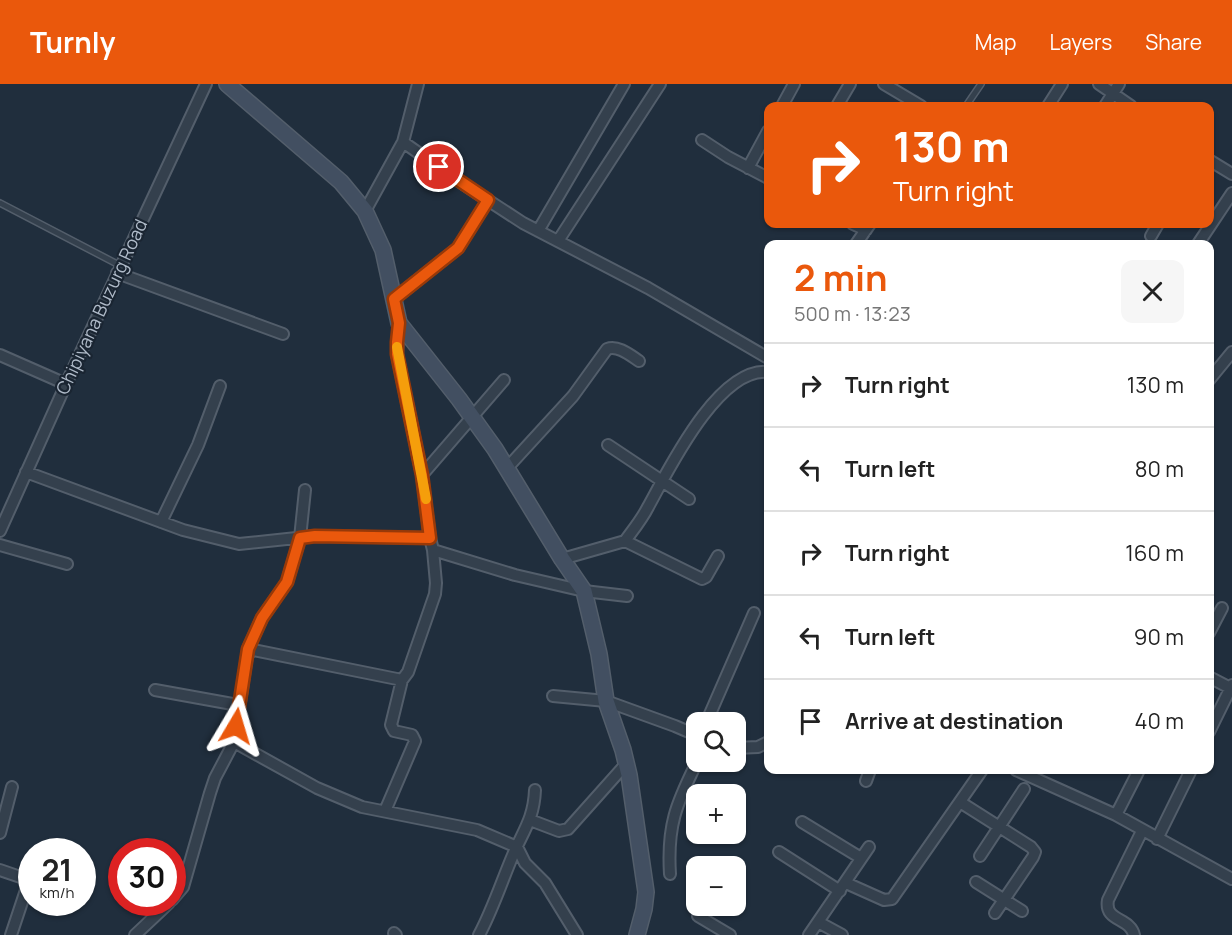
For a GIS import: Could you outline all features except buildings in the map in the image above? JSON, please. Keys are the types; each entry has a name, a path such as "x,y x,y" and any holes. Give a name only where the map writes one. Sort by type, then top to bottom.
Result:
{"street":[{"name":"Chipiyana Buzurg Road","path":"0,531 206,84"},
{"path":"227,84 341,182 365,211 383,250 394,299 399,323 397,354 422,475 436,583 433,606 408,672 402,680 391,725 394,731 412,735 415,741 386,811"},
{"path":"365,211 404,142 418,84"},
{"path":"538,231 624,84"},
{"path":"558,241 660,84"},
{"path":"784,102 794,84"},
{"path":"839,102 850,84"},
{"path":"884,84 914,102"},
{"path":"1050,102 1062,84"},
{"path":"1099,84 1116,89 1127,102"},
{"path":"1108,102 1116,89"},
{"path":"748,168 764,138"},
{"path":"702,140 764,176"},
{"path":"404,142 488,200 538,231 648,288 764,364"},
{"path":"1214,163 1232,174"},
{"path":"1214,220 1232,193"},
{"path":"394,299 458,248 488,200"},
{"path":"1151,236 1156,228"},
{"path":"119,270 283,334"},
{"path":"399,323 472,417 507,468 584,591 597,644 606,701 626,764 646,892 637,935"},
{"path":"507,468 573,396 607,349 618,348 639,361"},
{"path":"1214,374 1232,352"},
{"path":"0,355 66,384"},
{"path":"562,559 625,541 647,508 682,444 717,400 736,383 764,368"},
{"path":"422,475 504,380"},
{"path":"161,522 198,445 220,386"},
{"path":"608,445 689,499"},
{"path":"26,472 161,522 239,544 315,536 430,538"},
{"path":"186,877 215,778 234,742 248,649 262,618 287,582 300,538 305,490"},
{"path":"625,541 702,579 706,577 718,555"},
{"path":"0,545 67,564"},
{"path":"433,550 515,575 584,591 627,596"},
{"path":"1214,623 1222,608"},
{"path":"711,712 754,613"},
{"path":"248,649 402,680"},
{"path":"1214,679 1231,687 1214,722"},
{"path":"155,690 238,705"},
{"path":"553,696 606,701 686,731"},
{"path":"234,742 317,788 362,807 477,830 517,847 525,863 545,883 577,935"},
{"path":"746,748 764,744"},
{"path":"530,820 559,831 568,829 626,764"},
{"path":"670,874 669,842 673,820 693,772"},
{"path":"866,781 869,774"},
{"path":"779,852 843,887 884,900 892,899 979,774"},
{"path":"1025,774 1116,815 1232,879"},
{"path":"1116,815 1137,774"},
{"path":"1157,839 1189,774"},
{"path":"0,833 12,787"},
{"path":"980,856 1024,789"},
{"path":"479,935 530,820 535,790"},
{"path":"960,802 1035,852 995,913"},
{"path":"802,822 861,858"},
{"path":"1134,935 1132,928 1109,913 1107,906 1142,831"},
{"path":"810,935 869,847"},
{"path":"0,870 18,877"},
{"path":"976,882 1022,911"},
{"path":"11,935 18,915"},
{"path":"135,935 155,916"},
{"path":"699,916 730,935"},
{"path":"818,922 842,935"}],"lane":[{"path":"969,102 981,84"},
{"path":"0,203 119,270"}],"slow traffic":[{"path":"397,347 426,499"}],"route":[{"path":"236,726 250,642 262,618 287,582 300,538 306,536 430,538 422,475 397,354 399,323 394,299 458,248 488,200 439,167"}]}
